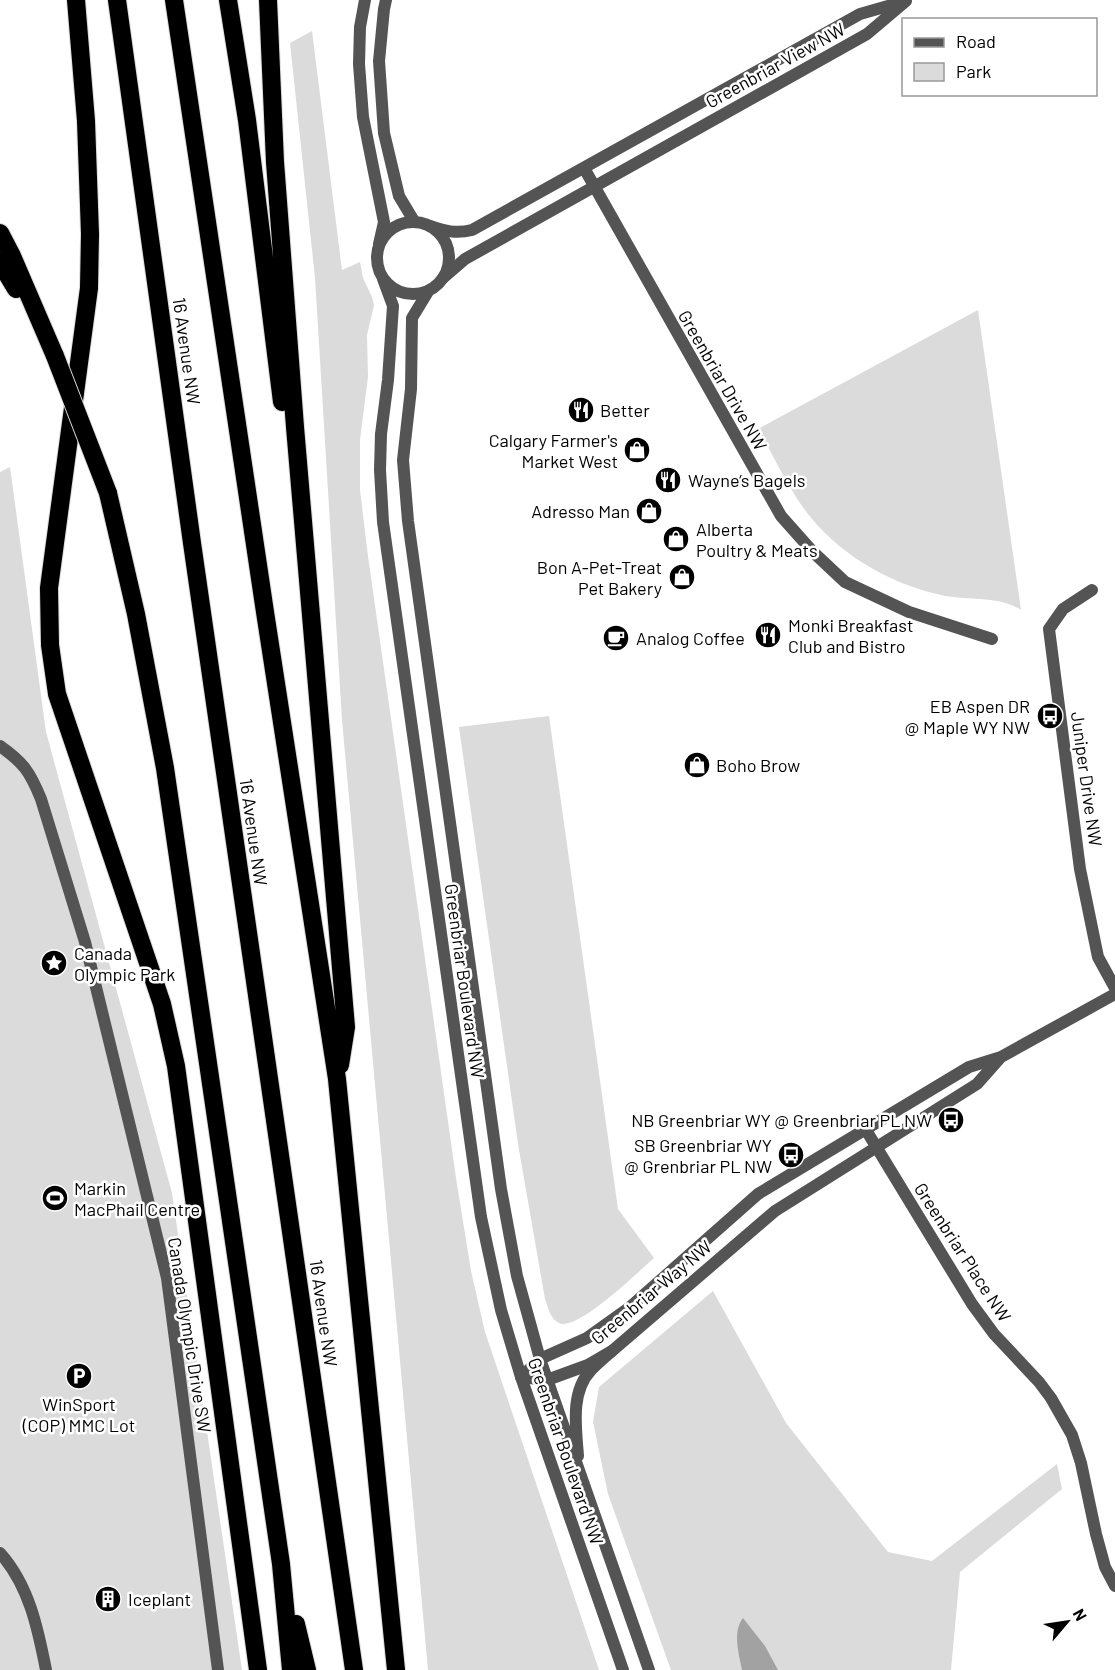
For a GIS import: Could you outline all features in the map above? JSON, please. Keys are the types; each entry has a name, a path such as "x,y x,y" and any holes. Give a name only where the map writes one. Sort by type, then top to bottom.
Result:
{"highway":[{"path":"76,0 87,121 89,288 49,588 50,645 57,694 162,1004 176,1066 258,1670"},
{"name":"16 Avenue NW","path":"117,0 195,567 354,1670"},
{"name":"16 Avenue NW","path":"174,0 337,1079 396,1670"},
{"path":"228,0 247,120 316,678"},
{"path":"268,0 275,162 346,1027 337,1079"},
{"path":"0,232 55,356 108,493 136,614 165,768 281,1564 291,1670"},
{"path":"0,262 55,356"},
{"path":"281,1564 307,1670"}],"street":[{"path":"365,0 360,27 360,74 363,117 384,222 376,256 378,268 382,279 391,287 401,293 415,294 429,290 443,278 448,267 449,255 446,244 440,234 430,226 414,221 397,225 389,230 379,244"},
{"path":"387,0 384,9 380,61 384,133 399,196 414,221"},
{"name":"Greenbriar View NW","path":"430,226 449,232 469,231 860,14 906,1 867,34 465,259 443,278"},
{"name":"Greenbriar Drive NW","path":"584,168 781,516 813,552 845,582 909,612 992,639"},
{"name":"Greenbriar Boulevard NW","path":"382,279 393,306 388,380 381,434 380,470 383,522 481,1217 501,1310 521,1377 623,1670"},
{"name":"Greenbriar Boulevard NW","path":"429,290 412,318 411,389 404,460 408,521 501,1190 518,1276 540,1359 649,1670"},
{"name":"Juniper Drive NW","path":"1092,590 1063,609 1049,629 1080,869 1098,957 1115,988"},
{"name":"Canada Olympic Drive SW","path":"0,746 20,761 42,799 85,942 167,1278 218,1670"},
{"name":"Greenbriar Way NW","path":"521,1377 540,1359 587,1338 629,1308 758,1194 969,1067 1001,1057 1115,994"},
{"name":"Greenbriar Way NW","path":"521,1377 547,1380 588,1365 612,1351 775,1211 978,1084 1001,1057"},
{"name":"Greenbriar Place NW","path":"866,1130 972,1304 994,1335 1039,1382 1072,1435 1081,1463 1105,1567 1115,1586"},
{"path":"580,1475 575,1420 579,1391 590,1371 612,1351"},
{"path":"0,1553 28,1597 39,1634 46,1670"}],"green space":[{"path":"312,31 342,270 360,262 363,278 374,305 367,335 368,377 360,440 360,490 471,1271 485,1332 599,1670 428,1670 342,720 315,278 290,43"},
{"path":"978,310 1021,610 1002,602 951,597 919,589 878,572 859,560 824,532 809,515 791,489 758,429"},
{"name":"Canada Olympic Park","path":"10,467 46,732 172,1193 242,1670 0,1670 0,472"},
{"path":"549,716 618,1209 654,1258 593,1310 568,1323 559,1323 553,1319 545,1299 518,1144 459,727"},
{"path":"713,1291 786,1423 888,1552 932,1561 1057,1464 1062,1489 960,1572 951,1670 671,1670 608,1494 593,1422 599,1387"}],"shaded area":[{"path":"743,1618 765,1646 778,1670 742,1670 737,1636"}],"place":[{"name":"Better","path":"581,410"},
{"name":"Calgary Farmer's Market West","path":"637,450"},
{"name":"Wayne’s Bagels","path":"668,480"},
{"name":"Adresso Man","path":"649,511"},
{"name":"Alberta Poultry & Meats","path":"676,539"},
{"name":"Bon A-Pet-Treat Pet Bakery","path":"682,577"},
{"name":"Monki Breakfast Club and Bistro","path":"768,635"},
{"name":"Analog Coffee","path":"616,638"},
{"name":"EB Aspen DR @ Maple WY NW","path":"1050,716"},
{"name":"Boho Brow","path":"697,765"},
{"name":"Canada Olympic Park","path":"54,963"},
{"name":"NB Greenbriar WY @ Greenbriar PL NW","path":"951,1120"},
{"name":"SB Greenbriar WY @ Grenbriar PL NW","path":"791,1155"},
{"name":"Markin MacPhail Centre","path":"55,1198"},
{"name":"WinSport (COP) MMC Lot","path":"79,1376"},
{"name":"Iceplant","path":"108,1599"}]}
